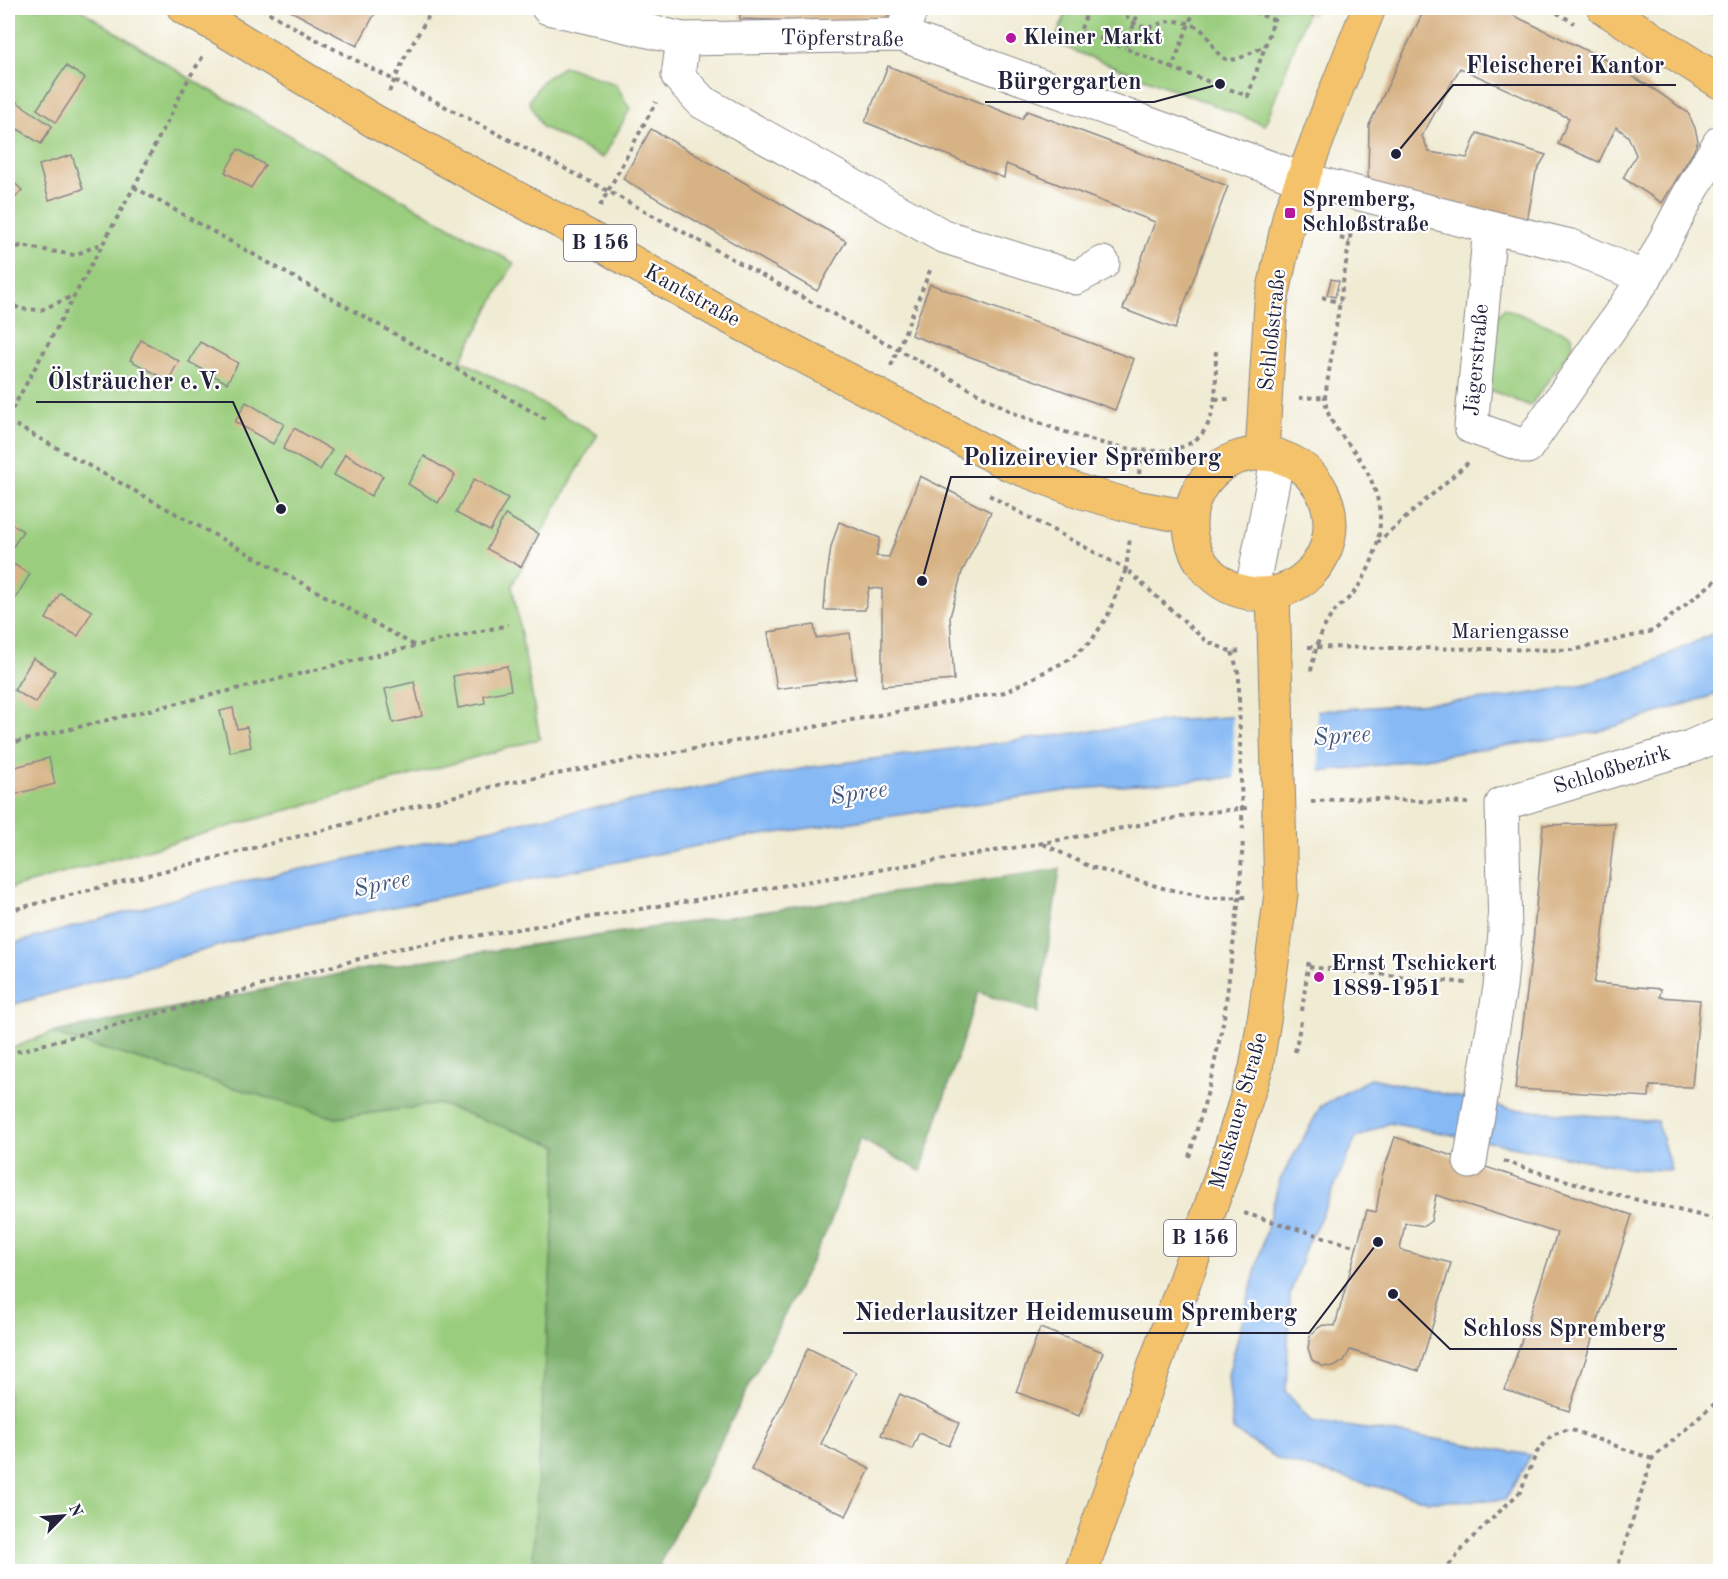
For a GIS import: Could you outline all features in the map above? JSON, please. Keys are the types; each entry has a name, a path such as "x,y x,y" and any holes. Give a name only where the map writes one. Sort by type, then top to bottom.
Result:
{"main road":[{"name":"Schloßstraße","path":"1270,455 1271,303 1290,213 1369,8"},
{"path":"1604,8 1720,82"},
{"name":"Kantstraße","path":"200,14 374,121 585,235 721,313 1010,464 1072,488 1135,507 1190,517"},
{"path":"1270,455 1284,458 1305,469 1320,486 1329,507 1331,530 1325,552 1313,572 1295,586 1262,594 1231,588 1212,576 1199,559 1191,539 1190,517 1195,496 1206,478 1222,464 1241,456 1270,455"},
{"name":"Muskauer Straße","path":"1081,1572 1202,1232 1256,1068 1281,894 1276,696 1262,594"}],"street":[{"name":"Töpferstraße","path":"548,8 683,39 906,21 1302,179 1490,227"},
{"path":"683,39 678,76 702,102 943,236 1076,278 1103,263"},
{"name":"Jägerstraße","path":"1490,227 1471,427 1527,447 1645,278 1687,198 1720,142"},
{"path":"1490,227 1571,246 1645,278"},
{"path":"1262,594 1270,455"},
{"name":"Schloßbezirk","path":"1500,987 1505,932 1502,804 1690,747 1720,734"},
{"path":"1471,1156 1500,987"}],"path":[{"path":"261,8 311,37 608,191 1016,414 1078,437 1142,451 1190,444 1208,425 1215,399 1216,349"},
{"path":"390,90 433,8"},
{"path":"1089,8 1080,31 1248,96 1274,20 1243,8"},
{"path":"1121,8 1134,23 1151,27 1166,22 1189,23 1202,30 1221,57 1228,60 1242,57 1265,46"},
{"path":"1125,48 1140,8"},
{"path":"1172,68 1195,8"},
{"path":"200,14 189,78 134,188 8,419 415,646"},
{"path":"585,235 661,92 678,76"},
{"path":"134,188 549,422"},
{"path":"1311,673 1315,647 1334,612 1363,580 1377,543 1380,520 1377,499 1369,476 1328,416 1325,405 1358,194"},
{"path":"879,397 943,236"},
{"path":"1340,238 1350,241"},
{"path":"8,249 21,246 75,255 104,243"},
{"path":"8,300 19,309 41,310 75,295"},
{"path":"1322,297 1340,303"},
{"path":"1377,543 1498,437"},
{"path":"8,911 502,784 1005,692 1072,658 1092,640 1108,615 1126,569 1206,641 1232,652 1239,675 1244,842 1239,898 1224,1018 1210,1084 1188,1161"},
{"name":"Mariengasse","path":"1315,647 1574,650 1653,631 1720,577"},
{"path":"8,744 508,625"},
{"path":"8,1054 396,949 1043,843 1091,867 1163,888 1209,898 1239,898"},
{"path":"1308,967 1500,987"},
{"path":"1471,1156 1720,1220"},
{"path":"1254,1216 1357,1247"},
{"path":"1616,1572 1652,1459 1720,1399"},
{"path":"1443,1572 1471,1539 1520,1492 1537,1452 1552,1435 1569,1429 1652,1459"}],"green space":[{"path":"8,8 78,8 189,78 514,263 461,360 598,434 512,585 540,739 8,889"},
{"path":"1068,8 1292,8 1307,13 1265,125 1054,43"},
{"path":"564,66 616,84 630,109 603,158 542,127 529,101 542,81"},
{"path":"1504,308 1572,335 1573,346 1530,406 1488,389 1495,318"},
{"path":"1060,869 1038,1013 978,992 921,1171 860,1139 829,1226 658,1567 701,1571 532,1571 558,1146 439,1104 336,1118 50,1033 365,969"},
{"path":"50,1033 336,1118 439,1104 558,1146 553,1312 532,1571 8,1572 8,1050"}],"water":[{"name":"Spree","path":"1720,627 1720,691 1717,694 1597,732 1352,769 1078,789 721,841 264,933 8,1006 8,945 217,887 535,819 811,767 1169,721 1502,698 1586,684 1648,664 1708,636"},
{"path":"1371,1078 1512,1109 1657,1121 1671,1170 1633,1169 1389,1123 1356,1138 1306,1246 1290,1295 1286,1392 1311,1421 1531,1455 1505,1500 1429,1501 1280,1460 1233,1430 1228,1375 1279,1182 1321,1106"}],"pier":[{"path":"1317,708 1320,774 1235,780 1232,714"}],"building":[{"path":"285,8 378,8 357,46"},
{"path":"740,8 889,8 888,17 881,23 740,19"},
{"path":"1293,8 1317,8 1313,16"},
{"path":"1425,8 1498,8 1604,59 1688,113 1698,141 1662,203 1623,178 1636,155 1628,136 1616,127 1599,162 1558,144 1569,118 1460,68 1422,136 1429,152 1467,158 1477,133 1546,155 1536,172 1527,222 1374,189 1368,176 1369,125"},
{"path":"1686,8 1720,8 1720,13 1718,15 1695,13"},
{"path":"66,66 85,78 56,122 37,109"},
{"path":"888,66 1022,119 1027,111 1228,186 1175,329 1123,309 1155,222 1006,164 1004,178 865,122"},
{"path":"17,102 52,126 41,144 18,129 12,139 8,137 8,117"},
{"path":"651,129 846,241 817,291 623,179"},
{"path":"238,149 265,165 251,188 225,172"},
{"path":"72,155 83,189 49,200 39,165"},
{"path":"8,179 22,190 8,206"},
{"path":"1331,279 1339,281 1335,297 1327,295"},
{"path":"930,284 1134,359 1115,410 911,335"},
{"path":"141,340 179,361 168,381 130,360"},
{"path":"200,342 238,363 227,383 189,362"},
{"path":"246,402 284,424 273,444 235,422"},
{"path":"294,428 332,450 320,470 283,449"},
{"path":"345,454 383,476 371,496 334,475"},
{"path":"424,456 455,475 438,503 408,484"},
{"path":"920,476 991,512 962,572 950,617 954,680 882,686 882,589 869,588 865,610 824,610 831,547 839,522 880,538 876,556 889,557"},
{"path":"474,479 508,498 490,531 456,513"},
{"path":"505,515 539,534 521,567 487,549"},
{"path":"8,522 23,531 9,553 8,552"},
{"path":"8,561 30,574 15,599 8,595"},
{"path":"60,593 92,611 78,636 46,619"},
{"path":"814,625 816,638 850,633 856,678 777,689 768,632"},
{"path":"33,658 55,671 36,703 14,690"},
{"path":"507,666 511,690 484,695 485,703 458,708 453,676"},
{"path":"414,682 422,716 393,723 385,689"},
{"path":"233,708 237,729 247,727 251,747 230,752 220,711"},
{"path":"49,758 55,784 8,796 8,769"},
{"path":"1615,823 1602,944 1594,983 1661,989 1660,997 1700,1000 1692,1087 1650,1086 1649,1097 1515,1089 1533,943 1543,825"},
{"path":"1395,1137 1632,1215 1569,1411 1505,1390 1557,1233 1436,1195 1431,1221 1424,1226 1405,1223 1400,1250 1451,1263 1419,1371 1350,1350 1344,1361 1334,1367 1322,1366 1312,1360 1308,1348 1310,1336 1323,1325 1335,1326 1367,1210 1376,1212 1382,1176"},
{"path":"1040,1328 1103,1352 1079,1416 1016,1392"},
{"path":"808,1348 856,1372 821,1444 870,1469 846,1516 751,1470"},
{"path":"900,1394 959,1423 949,1446 919,1433 912,1449 881,1435"}],"place":[{"name":"Kleiner Markt","path":"1011,38"},
{"name":"Bürgergarten","path":"1220,84"},
{"name":"Fleischerei Kantor","path":"1396,154"},
{"name":"Spremberg, Schloßstraße","path":"1290,213"},
{"name":"Ölsträucher e.V.","path":"281,509"},
{"name":"Polizeirevier Spremberg","path":"922,581"},
{"name":"Ernst Tschickert 1889-1951","path":"1319,977"},
{"name":"Niederlausitzer Heidemuseum Spremberg","path":"1378,1242"},
{"name":"Schloss Spremberg","path":"1393,1294"}]}
